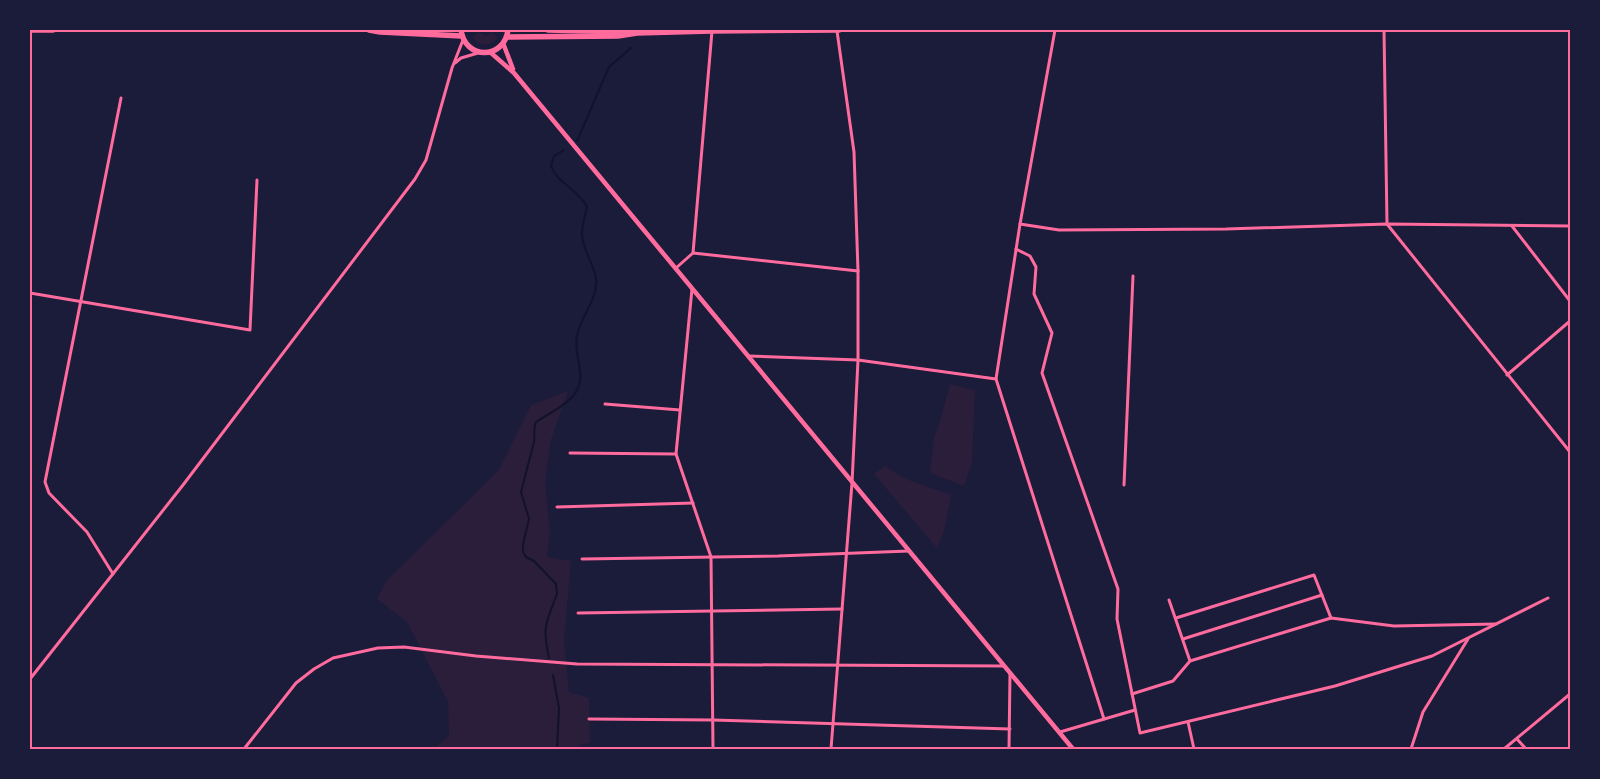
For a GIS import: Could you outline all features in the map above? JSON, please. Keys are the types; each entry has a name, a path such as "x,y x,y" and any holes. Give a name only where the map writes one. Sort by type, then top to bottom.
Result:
{"highway":[{"path":"30,30 53,30"},
{"path":"369,30 462,35 468,46 481,52 490,52 497,49 505,40 508,30"},
{"path":"548,30 637,33 838,30"},
{"path":"505,40 618,36 637,33"}],"main road":[{"path":"505,40 508,60 514,73"},
{"path":"490,52 514,73 1073,749"}],"street":[{"path":"831,749 852,482 858,360 858,272 854,152 838,30"},
{"path":"1055,30 1020,224 996,379 1104,720"},
{"path":"1384,30 1387,224 1570,452"},
{"path":"676,268 693,253 712,31"},
{"path":"30,679 189,477 412,184 426,160 462,35"},
{"path":"452,68 461,58 481,52"},
{"path":"113,574 87,532 48,493 45,482 82,303 121,98"},
{"path":"30,293 250,330 258,180"},
{"path":"1020,224 1059,230 1226,229 1387,224 1570,226"},
{"path":"1512,226 1570,301"},
{"path":"1016,249 1030,256 1036,267 1034,294 1052,333 1042,373 1118,589 1117,619 1140,733 1335,686 1432,656 1548,598"},
{"path":"693,253 858,272"},
{"path":"1124,485 1134,276"},
{"path":"692,288 676,454 711,557 713,749"},
{"path":"1507,374 1570,321"},
{"path":"748,356 858,360 996,379"},
{"path":"604,404 680,410"},
{"path":"570,454 676,454"},
{"path":"557,508 693,503"},
{"path":"582,559 910,551"},
{"path":"1176,618 1314,575 1331,618"},
{"path":"1183,639 1322,595"},
{"path":"1170,600 1190,661"},
{"path":"578,613 842,609"},
{"path":"1132,694 1173,681 1190,661 1331,618 1394,626 1497,624"},
{"path":"1411,749 1423,712 1468,638"},
{"path":"244,749 296,683 314,669 333,658 378,648 404,647 476,656 577,664 1004,666"},
{"path":"1009,749 1010,673"},
{"path":"1504,749 1570,694"},
{"path":"1060,732 1135,710"},
{"path":"589,719 713,720 1010,730"},
{"path":"1188,722 1194,749"},
{"path":"1517,739 1526,749"}],"shaded area":[{"path":"479,32 486,36 491,32 498,37 489,44 482,44 472,37"},
{"path":"950,384 975,390 972,463 964,486 930,473 934,437"},
{"path":"568,391 551,440 545,481 550,532 547,557 571,561 564,641 569,692 589,698 590,743 579,745 579,749 433,749 449,736 448,702 407,622 377,599 386,581 499,470 531,405"},
{"path":"885,466 906,479 951,495 945,528 937,548 874,474"}],"waterway":[{"path":"577,141 609,67 631,48"},
{"path":"549,658 546,625 557,594 556,584 534,561 526,557 523,552 529,519 521,492 534,442 536,422 569,400 579,385 580,371 576,343 577,336 595,293 596,285 595,272 582,240 582,227 587,207 579,196 558,178 551,166 554,156 564,150"},
{"path":"553,675 559,708 557,749"}]}
